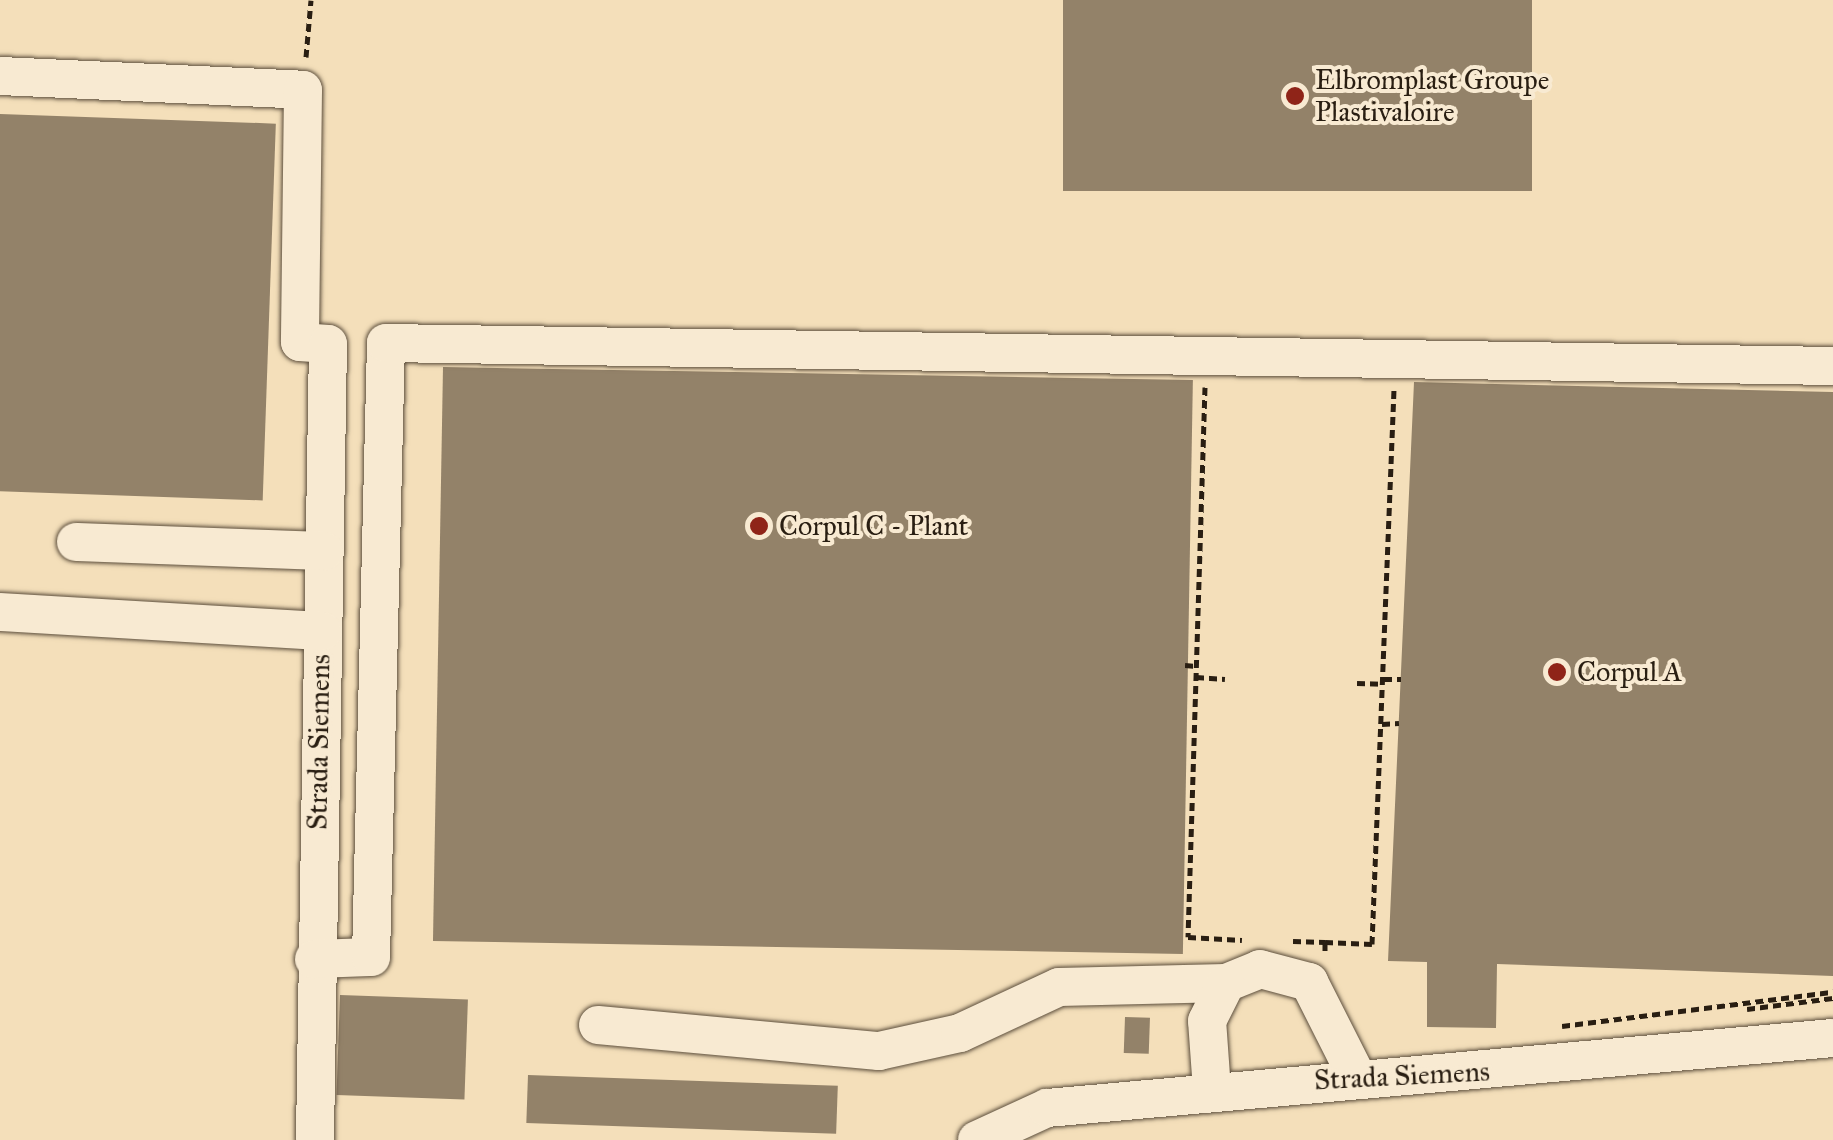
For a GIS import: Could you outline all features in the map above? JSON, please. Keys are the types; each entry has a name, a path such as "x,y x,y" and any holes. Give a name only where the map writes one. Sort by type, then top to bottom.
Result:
{"street":[{"path":"0,76 304,90"},
{"name":"Strada Siemens","path":"304,90 300,342 328,344 314,959 315,1140"},
{"path":"314,959 371,957 386,343 1319,354 1833,366"},
{"path":"76,542 324,551"},
{"path":"0,612 322,631"},
{"path":"598,1025 879,1050 960,1033 1058,987 1221,991 1260,969 1310,982 1358,1076"},
{"path":"1212,1090 1205,1056 1221,991"},
{"name":"Strada Siemens","path":"977,1140 1048,1108 1358,1076 1514,1084 1833,1038"}],"path":[{"path":"304,90 310,0"},
{"path":"1205,374 1188,937 1237,940"},
{"path":"1325,942 1372,944 1394,378"},
{"path":"1186,666 1196,666"},
{"path":"1196,678 1225,679"},
{"path":"1358,683 1401,680"},
{"path":"1381,724 1399,724"},
{"path":"1549,1027 1833,992"}],"building":[{"name":"Elbromplast Groupe Plastivaloire","path":"1063,0 1532,0 1532,191 1063,191"},
{"path":"0,114 276,124 263,500 0,491"},
{"name":"Corpul C - Plant","path":"443,367 1193,380 1183,954 433,941"},
{"path":"1414,382 1833,392 1833,976 1497,964 1496,1028 1427,1027 1427,962 1388,961"},
{"path":"340,995 468,999 464,1099 337,1095"},
{"path":"1125,1017 1150,1018 1149,1054 1124,1053"},
{"path":"528,1075 838,1086 836,1134 526,1123"}],"place":[{"name":"Elbromplast Groupe Plastivaloire","path":"1295,96"},
{"name":"Corpul C - Plant","path":"759,526"},
{"name":"Corpul A","path":"1557,672"}]}
